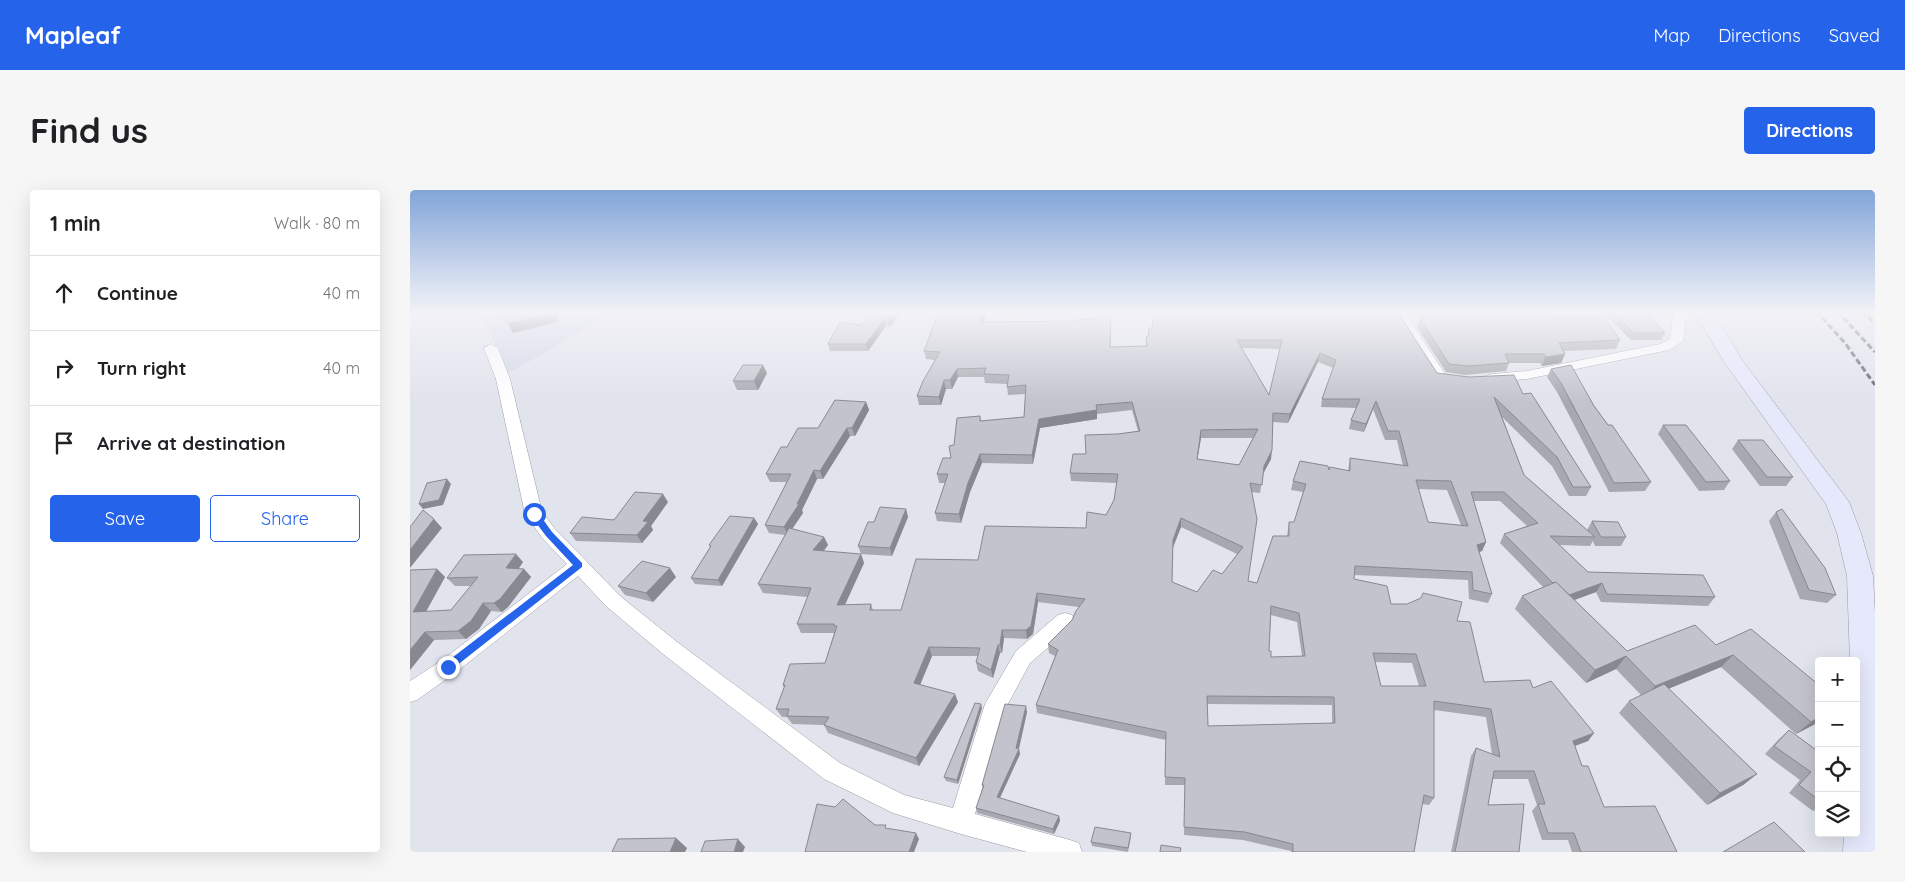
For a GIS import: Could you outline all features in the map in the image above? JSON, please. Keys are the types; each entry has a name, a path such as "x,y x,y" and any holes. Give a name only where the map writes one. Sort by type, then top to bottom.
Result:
{"street":[{"path":"1417,342 1440,377 1446,380 1474,380 1527,375 1664,347 1674,342"},
{"path":"1722,342 1734,362 1837,502 1849,532 1860,576 1864,662 1860,852"},
{"path":"491,348 503,379 534,514 549,534 613,601 670,648 832,771 901,805 1070,852"},
{"path":"410,693 448,667 579,565"},
{"path":"961,822 993,711 1024,657 1065,621"}],"shaded area":[{"path":"494,342 563,342 509,373"}],"building":[{"path":"829,342 868,342 866,344 828,344"},
{"path":"927,342 1110,342 1110,347 1147,346 1147,342 1238,342 1269,395 1282,342 1417,342 1437,373 1469,377 1514,375 1523,394 1531,393 1591,487 1573,487 1557,457 1494,397 1524,475 1595,537 1550,536 1588,572 1703,575 1715,597 1607,594 1602,583 1569,595 1556,582 1553,583 1504,534 1538,523 1504,492 1471,492 1486,542 1477,545 1492,594 1473,590 1472,572 1355,566 1354,579 1387,586 1391,604 1407,604 1421,598 1423,593 1462,602 1457,621 1470,622 1484,682 1530,680 1533,688 1551,681 1594,733 1573,741 1582,766 1588,766 1604,807 1655,806 1677,852 1581,852 1574,833 1548,833 1538,804 1545,804 1534,771 1494,771 1488,805 1524,804 1519,852 1455,852 1476,748 1500,757 1491,709 1434,701 1434,798 1424,795 1414,852 1293,852 1293,844 1245,832 1184,827 1185,778 1165,777 1166,732 1036,705 1058,650 1048,644 1072,620 1085,599 1037,593 1031,626 1026,630 1002,630 1000,645 998,645 991,670 976,662 980,648 929,647 914,683 955,694 916,758 824,725 829,717 787,716 789,709 776,709 790,664 825,663 837,626 834,626 834,624 797,624 811,588 758,584 789,528 824,537 813,550 861,554 837,605 871,604 870,610 901,610 916,559 978,560 985,526 1086,528 1087,512 1106,515 1114,500 1118,474 1070,473 1073,454 1086,454 1085,435 1140,431 1132,402 1096,405 1097,410 1039,419 1032,455 980,454 968,483 959,514 935,513 948,474 937,474 943,458 951,458 949,446 954,445 957,418 980,416 980,421 1024,417 1026,385 1007,387 1009,375 984,374 986,368 957,369 950,380 944,380 939,397 917,396 923,381 940,352 924,351","holes":["1320,353 1336,360 1322,399 1360,399 1351,420 1366,424 1376,401 1388,431 1399,431 1408,466 1350,458 1350,471 1330,467 1329,470 1328,466 1300,461 1293,481 1306,484 1294,522 1289,522 1289,536 1273,536 1257,583 1248,581 1257,519 1250,483 1262,485 1264,466 1272,450 1273,413 1290,414","1258,429 1239,465 1197,459 1201,430","1416,480 1451,481 1468,526 1428,522","1181,518 1243,547 1222,574 1213,570 1197,592 1172,582 1173,540","1271,606 1299,613 1305,656 1271,657 1271,651 1269,651","1373,653 1416,654 1426,686 1381,686","1207,696 1334,697 1335,723 1208,726"]},
{"path":"1435,342 1582,342 1559,343 1565,354 1545,357 1544,354 1505,354 1509,363 1468,366 1449,364"},
{"path":"743,365 763,365 754,381 733,381"},
{"path":"1571,365 1594,406 1608,425 1612,425 1651,482 1614,483 1561,383 1551,369"},
{"path":"835,400 866,402 852,428 847,428 820,471 814,470 797,504 799,504 784,527 765,525 791,474 766,474 781,447 787,447 798,428 818,428"},
{"path":"1663,425 1686,425 1730,481 1706,482"},
{"path":"1738,440 1763,440 1793,477 1767,477"},
{"path":"447,479 439,500 419,504 427,483"},
{"path":"635,492 663,494 643,521 648,522 637,535 570,533 582,517 614,520"},
{"path":"880,507 906,509 890,548 858,546 868,522 874,522"},
{"path":"1782,509 1825,568 1836,595 1809,590 1776,512"},
{"path":"423,510 434,519 410,550 410,527"},
{"path":"730,516 754,518 718,580 691,578 711,546 709,545"},
{"path":"1592,521 1618,522 1626,537 1601,537"},
{"path":"516,554 506,568 524,569 500,599 494,603 483,603 471,621 458,631 425,632 410,650 410,570 437,569 413,612 451,610 478,577 447,578 464,555"},
{"path":"642,561 670,568 646,593 618,586"},
{"path":"1556,582 1627,651 1695,625 1716,645 1751,629 1815,682 1815,720 1811,722 1733,655 1655,686 1626,656 1595,670 1522,596"},
{"path":"1664,684 1757,774 1720,793 1629,701"},
{"path":"975,703 981,704 957,780 944,777"},
{"path":"1005,704 1026,706 1016,748 1019,749 997,797 1059,816 1053,829 976,808 984,785 982,785"},
{"path":"1789,730 1815,749 1815,797 1799,785 1811,772 1774,746"},
{"path":"843,799 875,825 886,825 885,828 916,833 909,852 805,852 817,804 835,807"},
{"path":"1774,822 1805,852 1723,852"},
{"path":"1095,827 1131,833 1128,848 1091,842"},
{"path":"676,838 670,852 612,852 618,839"},
{"path":"738,839 734,852 701,852 705,841"},
{"path":"1161,845 1181,848 1180,852 1160,852"}],"railway":[{"path":"1844,342 1875,385"},
{"path":"1866,342 1875,352"}],"route":[{"path":"448,667 579,565 549,534 534,514"}]}
